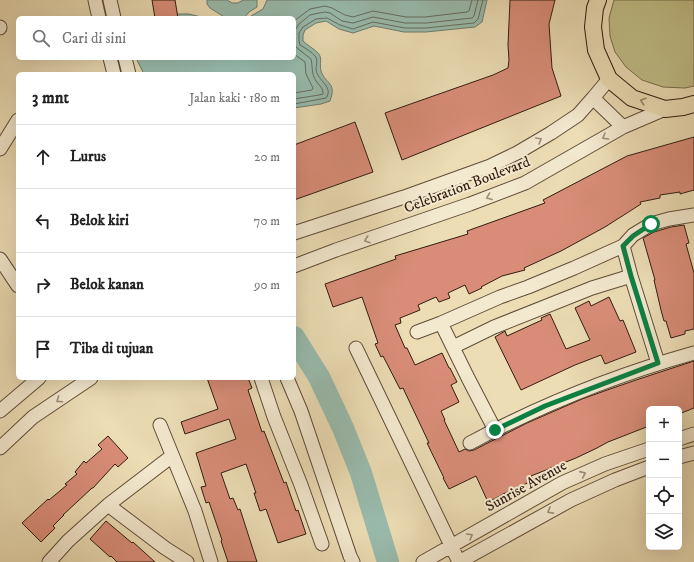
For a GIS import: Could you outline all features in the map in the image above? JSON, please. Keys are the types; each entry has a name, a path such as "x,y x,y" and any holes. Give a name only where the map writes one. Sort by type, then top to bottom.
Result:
{"main road":[{"path":"598,0 595,8 593,27 596,50 609,79 632,98 665,108 683,107 694,104"}],"street":[{"path":"95,0 99,16"},
{"path":"110,0 114,16"},
{"path":"110,60 114,72"},
{"path":"126,60 129,72"},
{"name":"Celebration Boulevard","path":"296,232 404,197 490,166 517,153 578,115 609,79"},
{"path":"594,98 623,127"},
{"name":"Celebration Boulevard","path":"296,265 525,183 623,127 665,108"},
{"path":"0,149 16,123"},
{"path":"417,332 441,323 500,296 528,287 574,268 623,246 633,236 651,224 669,219 694,216"},
{"path":"623,246 658,363"},
{"path":"0,259 16,283"},
{"path":"453,347 494,326 592,288 631,276"},
{"path":"441,323 495,430"},
{"path":"356,348 459,562 571,500 646,468"},
{"path":"470,443 545,406 658,363 694,353"},
{"path":"0,411 37,380"},
{"path":"0,448 33,417 88,380"},
{"path":"262,380 322,544"},
{"path":"288,380 301,411 353,562"},
{"path":"160,424 195,511 211,562"},
{"path":"682,438 694,434"},
{"name":"Sunrise Avenue","path":"423,562 562,483 605,464 646,449"},
{"path":"682,457 694,453"},
{"path":"49,562 108,505 172,456"},
{"path":"108,505 165,548 187,562"}],"shaded area":[{"path":"614,0 694,0 694,86 685,88 663,87 642,80 626,67 615,52 610,36 609,18"}],"water":[{"path":"207,0 227,0 232,3 238,3 243,0 257,0 257,7 246,16 223,16 210,8 207,4"},
{"path":"267,0 487,0 482,22 475,27 426,32 404,32 374,26 353,33 339,29 326,21 316,23 305,30 303,41 319,55 321,59 320,66 323,76 332,87 330,101 321,104 296,108 296,72 143,72 137,60 296,60 296,16 251,16 263,9"},
{"path":"189,14 197,16 164,16"}],"building":[{"path":"152,0 175,0 178,16 155,16"},
{"path":"510,0 555,0 549,24 552,68 561,96 402,160 385,113 493,75 508,68"},
{"path":"355,122 373,172 296,199 296,144"},
{"path":"694,137 694,190 680,194 680,192 660,195 660,198 640,202 641,204 605,227 561,251 524,268 525,270 502,276 469,294 465,285 448,293 450,298 439,302 436,297 418,305 420,310 400,318 401,323 395,325 405,348 407,348 415,365 442,353 450,368 457,382 451,385 459,402 441,411 459,452 465,449 469,451 474,450 527,423 582,399 694,361 694,408 682,413 682,406 646,406 646,427 608,442 576,458 531,476 534,480 488,502 476,476 449,489 403,388 400,389 375,344 378,343 362,297 333,307 325,284 396,259 395,256 468,234 467,231 545,203 543,200 627,156"},
{"path":"684,225 689,243 686,244 694,273 694,329 685,331 685,334 671,338 666,321 664,321 655,280 643,238 654,232"},
{"path":"609,297 620,321 623,320 636,352 605,364 601,355 575,365 521,390 495,337 505,331 507,336 542,320 541,318 550,314 566,349 590,340 575,308 589,301 591,306"},
{"path":"208,380 249,380 252,388 248,390 262,432 264,431 284,483 286,482 296,511 298,510 306,534 278,543 266,509 260,511 254,493 256,493 246,464 221,473 230,499 233,498 238,510 240,509 257,562 228,562 209,502 206,503 201,487 206,486 196,453 236,439 229,419 185,434 181,422 218,409"},
{"path":"108,436 128,458 118,467 115,464 93,488 63,515 53,526 55,528 41,542 22,523 48,499 49,500 67,485 65,484 77,474 75,472 84,461 86,463 102,449 98,445"},
{"path":"106,521 132,543 133,542 155,562 117,562 111,556 110,557 90,539"}],"waterway":[{"path":"296,340 319,377 343,428 361,473 388,562"}],"route":[{"path":"495,430 545,406 658,363 623,246 633,236 651,224"}]}
